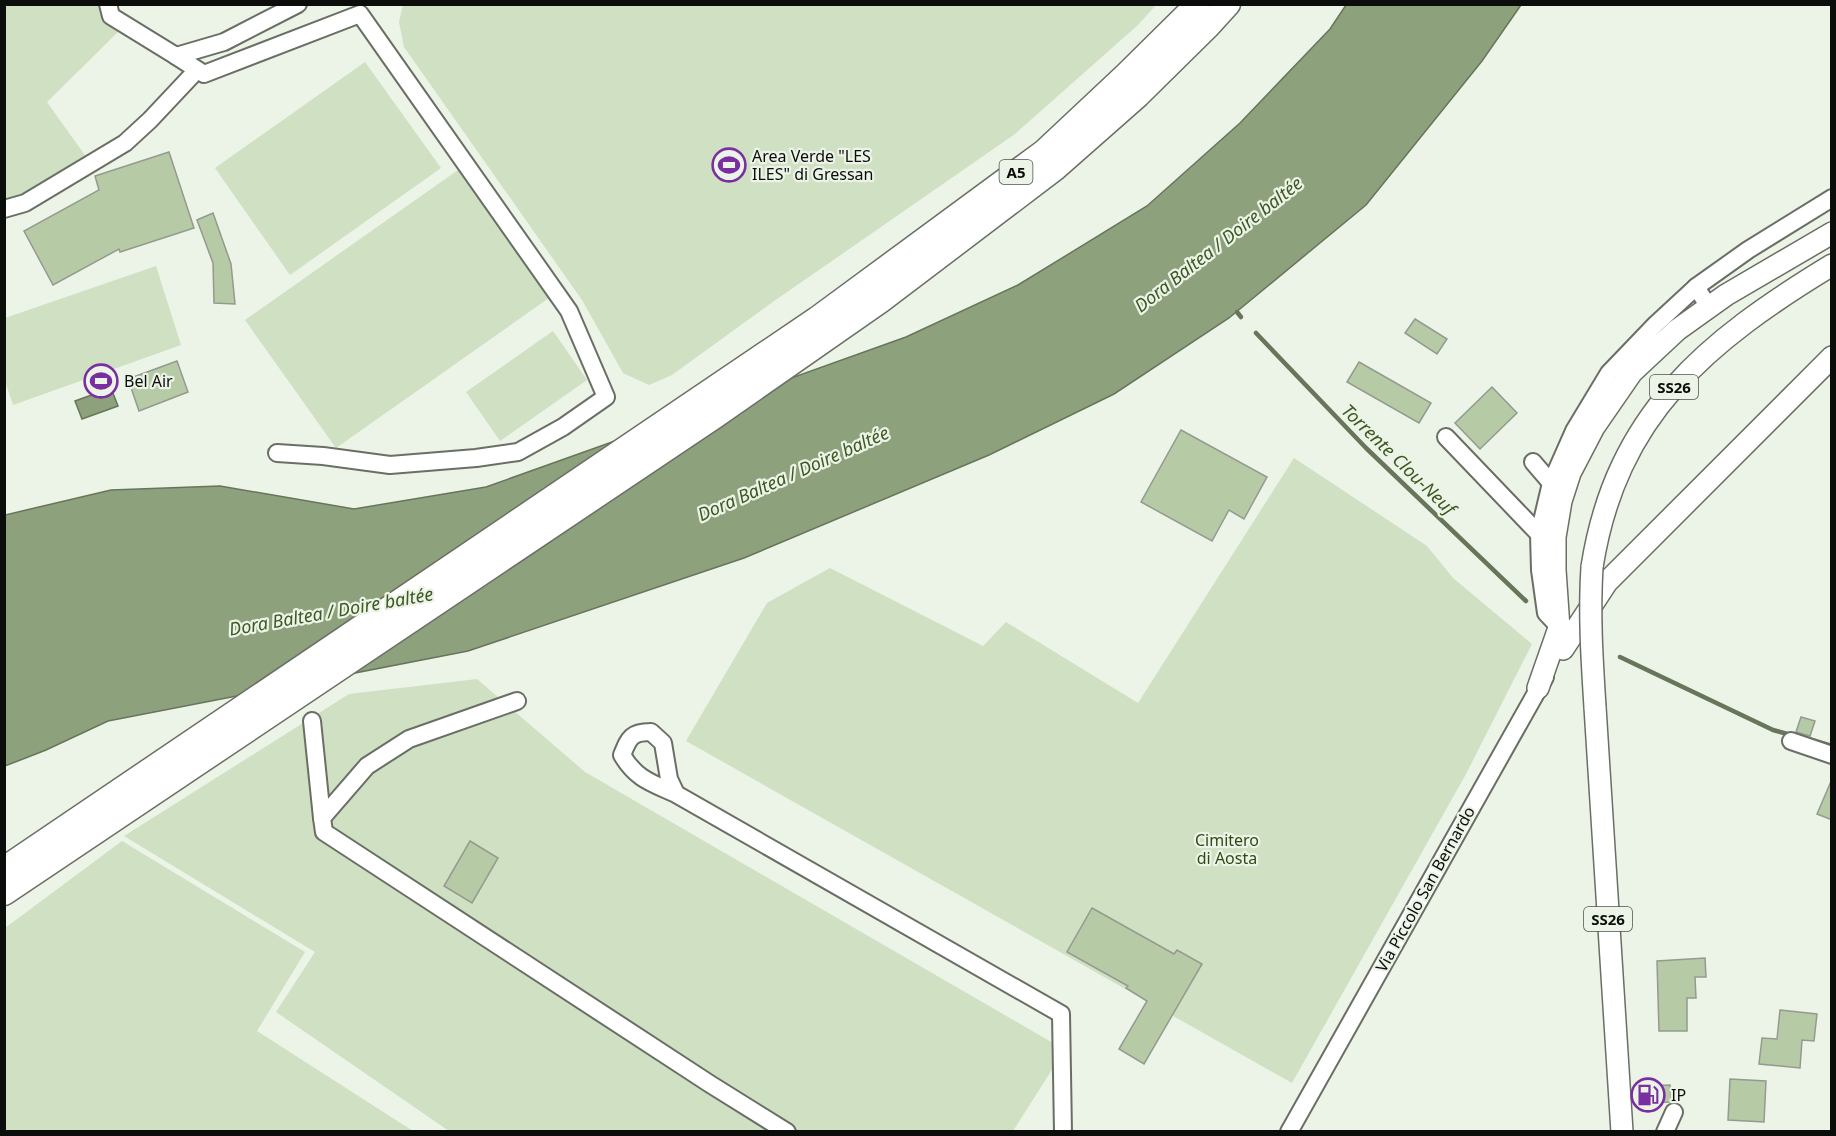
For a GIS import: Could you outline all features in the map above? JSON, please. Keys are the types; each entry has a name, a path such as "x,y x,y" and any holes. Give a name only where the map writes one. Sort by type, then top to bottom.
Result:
{"highway":[{"name":"A5","path":"4,869 817,319 1044,152 1198,4"},
{"name":"A5","path":"4,893 715,416 880,301 1053,169 1138,95 1228,4"}],"main road":[{"path":"1564,638 1555,570 1556,537 1561,501 1570,473 1594,427 1632,372 1677,330 1726,295 1832,233"},
{"name":"SS26","path":"1622,1131 1590,636 1592,567 1597,537 1619,472 1647,422 1666,394 1696,363 1743,323 1832,265"},
{"path":"1538,688 1564,638 1607,582 1832,357"},
{"path":"1558,601 1566,610 1574,614 1587,611"}],"street":[{"path":"108,4 111,16 204,74 360,14 568,311 606,397 563,427 518,452 390,465 323,456 277,453"},
{"path":"176,56 224,42 298,4"},
{"path":"4,209 25,203 125,143 197,70"},
{"path":"1564,638 1546,613 1540,570 1539,534 1551,483 1574,431 1609,373 1656,324 1696,287 1748,250 1832,198"},
{"path":"1696,287 1709,307"},
{"path":"1446,437 1539,534"},
{"path":"1533,462 1551,483"},
{"name":"Via Piccolo San Bernardo","path":"1289,1131 1538,688"},
{"path":"322,818 368,766 410,739 517,701"},
{"path":"312,721 324,832 342,846 787,1131"},
{"path":"1791,741 1832,755"},
{"path":"676,794 1061,1014 1063,1131"},
{"path":"1665,1131 1674,1112"}],"green space":[{"name":"Area Verde \"LES ILES\" di Gressan","path":"403,4 1156,5 1138,25 1015,134 767,306 672,375 649,385 623,373 582,300 404,47 399,22"},
{"path":"5,5 98,5 119,31 47,102 89,161 5,206"},
{"path":"365,62 441,168 290,275 215,168"},
{"path":"458,170 549,298 336,448 245,320"},
{"path":"156,266 181,345 13,405 5,381 5,318"},
{"path":"553,331 587,380 500,441 466,392"},
{"name":"Cimitero di Aosta","path":"1294,458 1427,546 1453,578 1532,644 1466,774 1292,1083 686,741 767,603 830,568 983,646 1006,622 1138,703"},
{"path":"477,679 585,772 1053,1043 1055,1065 1013,1131 449,1131 276,1012 315,952 124,836 349,694"},
{"path":"122,841 305,952 257,1031 413,1131 5,1131 5,928"}],"water":[{"name":"Dora Baltea / Doire baltée","path":"1346,5 1521,5 1482,61 1366,205 1229,318 1114,394 989,455 744,558 468,651 108,721 5,766 5,515 111,490 220,486 354,509 486,487 906,337 1018,285 1147,206 1240,123 1330,29"},
{"path":"111,388 118,406 82,419 75,401"}],"building":[{"path":"169,152 194,228 120,252 119,249 53,285 24,231 99,190 95,176"},
{"path":"213,213 231,264 235,304 214,303 213,263 197,220"},
{"path":"1415,319 1447,339 1437,354 1405,333"},
{"path":"177,361 188,392 139,411 128,379"},
{"path":"1359,362 1431,403 1419,423 1347,382"},
{"path":"1492,387 1517,413 1480,449 1455,423"},
{"path":"1181,430 1267,477 1244,519 1229,510 1212,541 1141,502"},
{"path":"1801,717 1815,721 1810,736 1796,732"},
{"path":"1832,779 1832,820 1817,814"},
{"path":"470,841 498,858 472,903 444,886"},
{"path":"1092,908 1174,954 1177,950 1202,964 1144,1064 1119,1049 1147,1001 1126,988 1128,986 1067,952"},
{"path":"1705,958 1706,977 1695,977 1696,998 1687,998 1687,1031 1659,1031 1657,961"},
{"path":"1780,1010 1817,1014 1814,1041 1802,1040 1800,1068 1759,1064 1762,1038 1777,1039"},
{"path":"1730,1079 1766,1081 1764,1122 1728,1120"},
{"path":"1670,1085 1671,1102 1640,1103 1639,1086"}],"waterway":[{"name":"Torrente Clou-Neuf","path":"1237,312 1241,317"},
{"name":"Torrente Clou-Neuf","path":"1256,333 1366,448 1526,601"},
{"name":"Torrente Clou-Neuf","path":"1620,657 1773,730 1791,735"},
{"name":"Torrente Clou-Neuf","path":"1805,738 1832,746"}],"place":[{"name":"Area Verde \"LES ILES\" di Gressan","path":"729,165"},
{"name":"Bel Air","path":"101,381"},
{"name":"IP","path":"1648,1095"}]}
